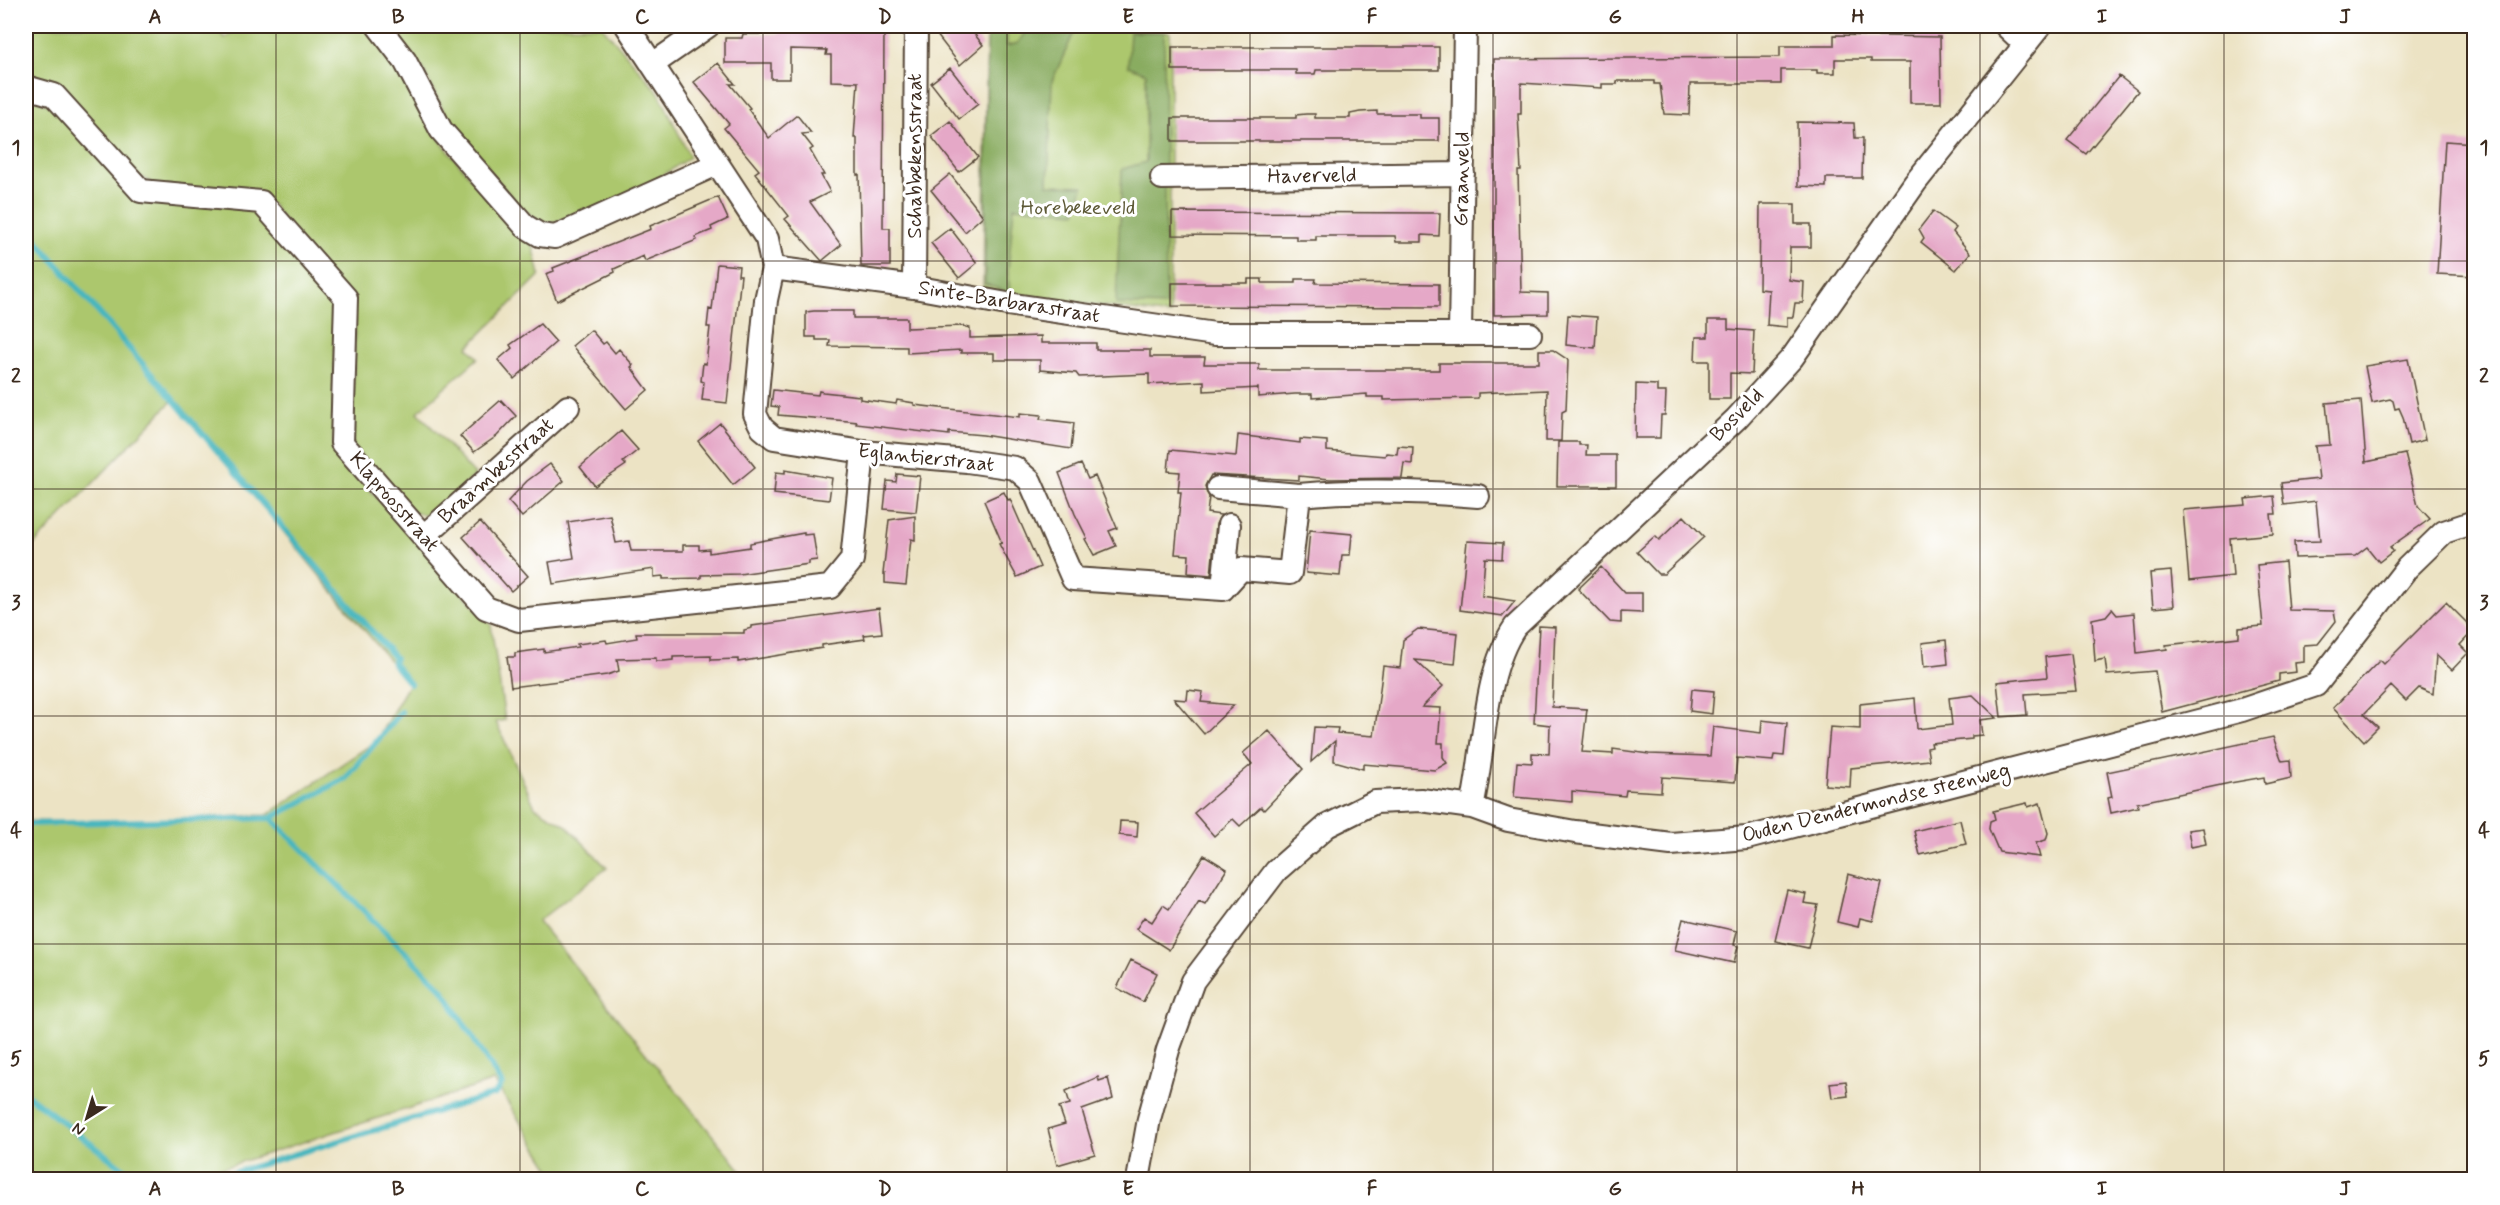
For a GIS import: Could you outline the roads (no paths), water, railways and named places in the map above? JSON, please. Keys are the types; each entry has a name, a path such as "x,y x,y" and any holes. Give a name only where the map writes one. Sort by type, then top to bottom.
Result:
{"street":[{"path":"378,26 405,61 441,130 525,226 540,235 555,237 717,164"},
{"path":"627,26 767,239 773,268"},
{"path":"652,64 708,26"},
{"name":"Schabbekensstraat","path":"914,287 916,26"},
{"name":"Graanveld","path":"1460,333 1465,26"},
{"path":"2006,26 2025,44"},
{"name":"Bosveld","path":"1472,807 1480,773 1494,670 1502,645 1515,627 1736,418 1792,358 1915,183 2040,26"},
{"name":"Klaproosstraat","path":"26,87 54,95 141,191 261,202 346,298 342,443 486,608 519,620 830,587 852,560 864,452"},
{"name":"Haverveld","path":"1162,178 1463,174"},
{"name":"Sinte-Barbarastraat","path":"773,268 914,287 1024,306 1215,334 1530,334"},
{"name":"Eglantierstraat","path":"773,268 766,300 754,414 762,428 774,438 864,452 967,461 1015,468 1030,481 1073,579 1223,590"},
{"name":"Braambesstraat","path":"424,536 568,407"},
{"path":"1218,488 1299,495 1343,490 1413,491 1478,496"},
{"path":"1223,590 1241,568 1290,573 1299,495"},
{"name":"Ouden Dendermondse steenweg","path":"1138,1179 1149,1119 1168,1050 1193,981 1276,872 1328,826 1375,802 1421,800 1472,807 1508,820 1671,844 1747,838 2242,710 2316,685 2407,568 2444,532 2475,522"},
{"path":"1223,590 1229,525"}],"waterway":[{"path":"26,228 395,658 393,663 410,684"},
{"path":"209,1180 495,1094 502,1084 442,989 271,818 346,778 401,712"},
{"path":"26,824 271,818"},
{"path":"26,1094 138,1180"}],"park label":[{"name":"Horebekeveld","path":"1078,208"}]}
